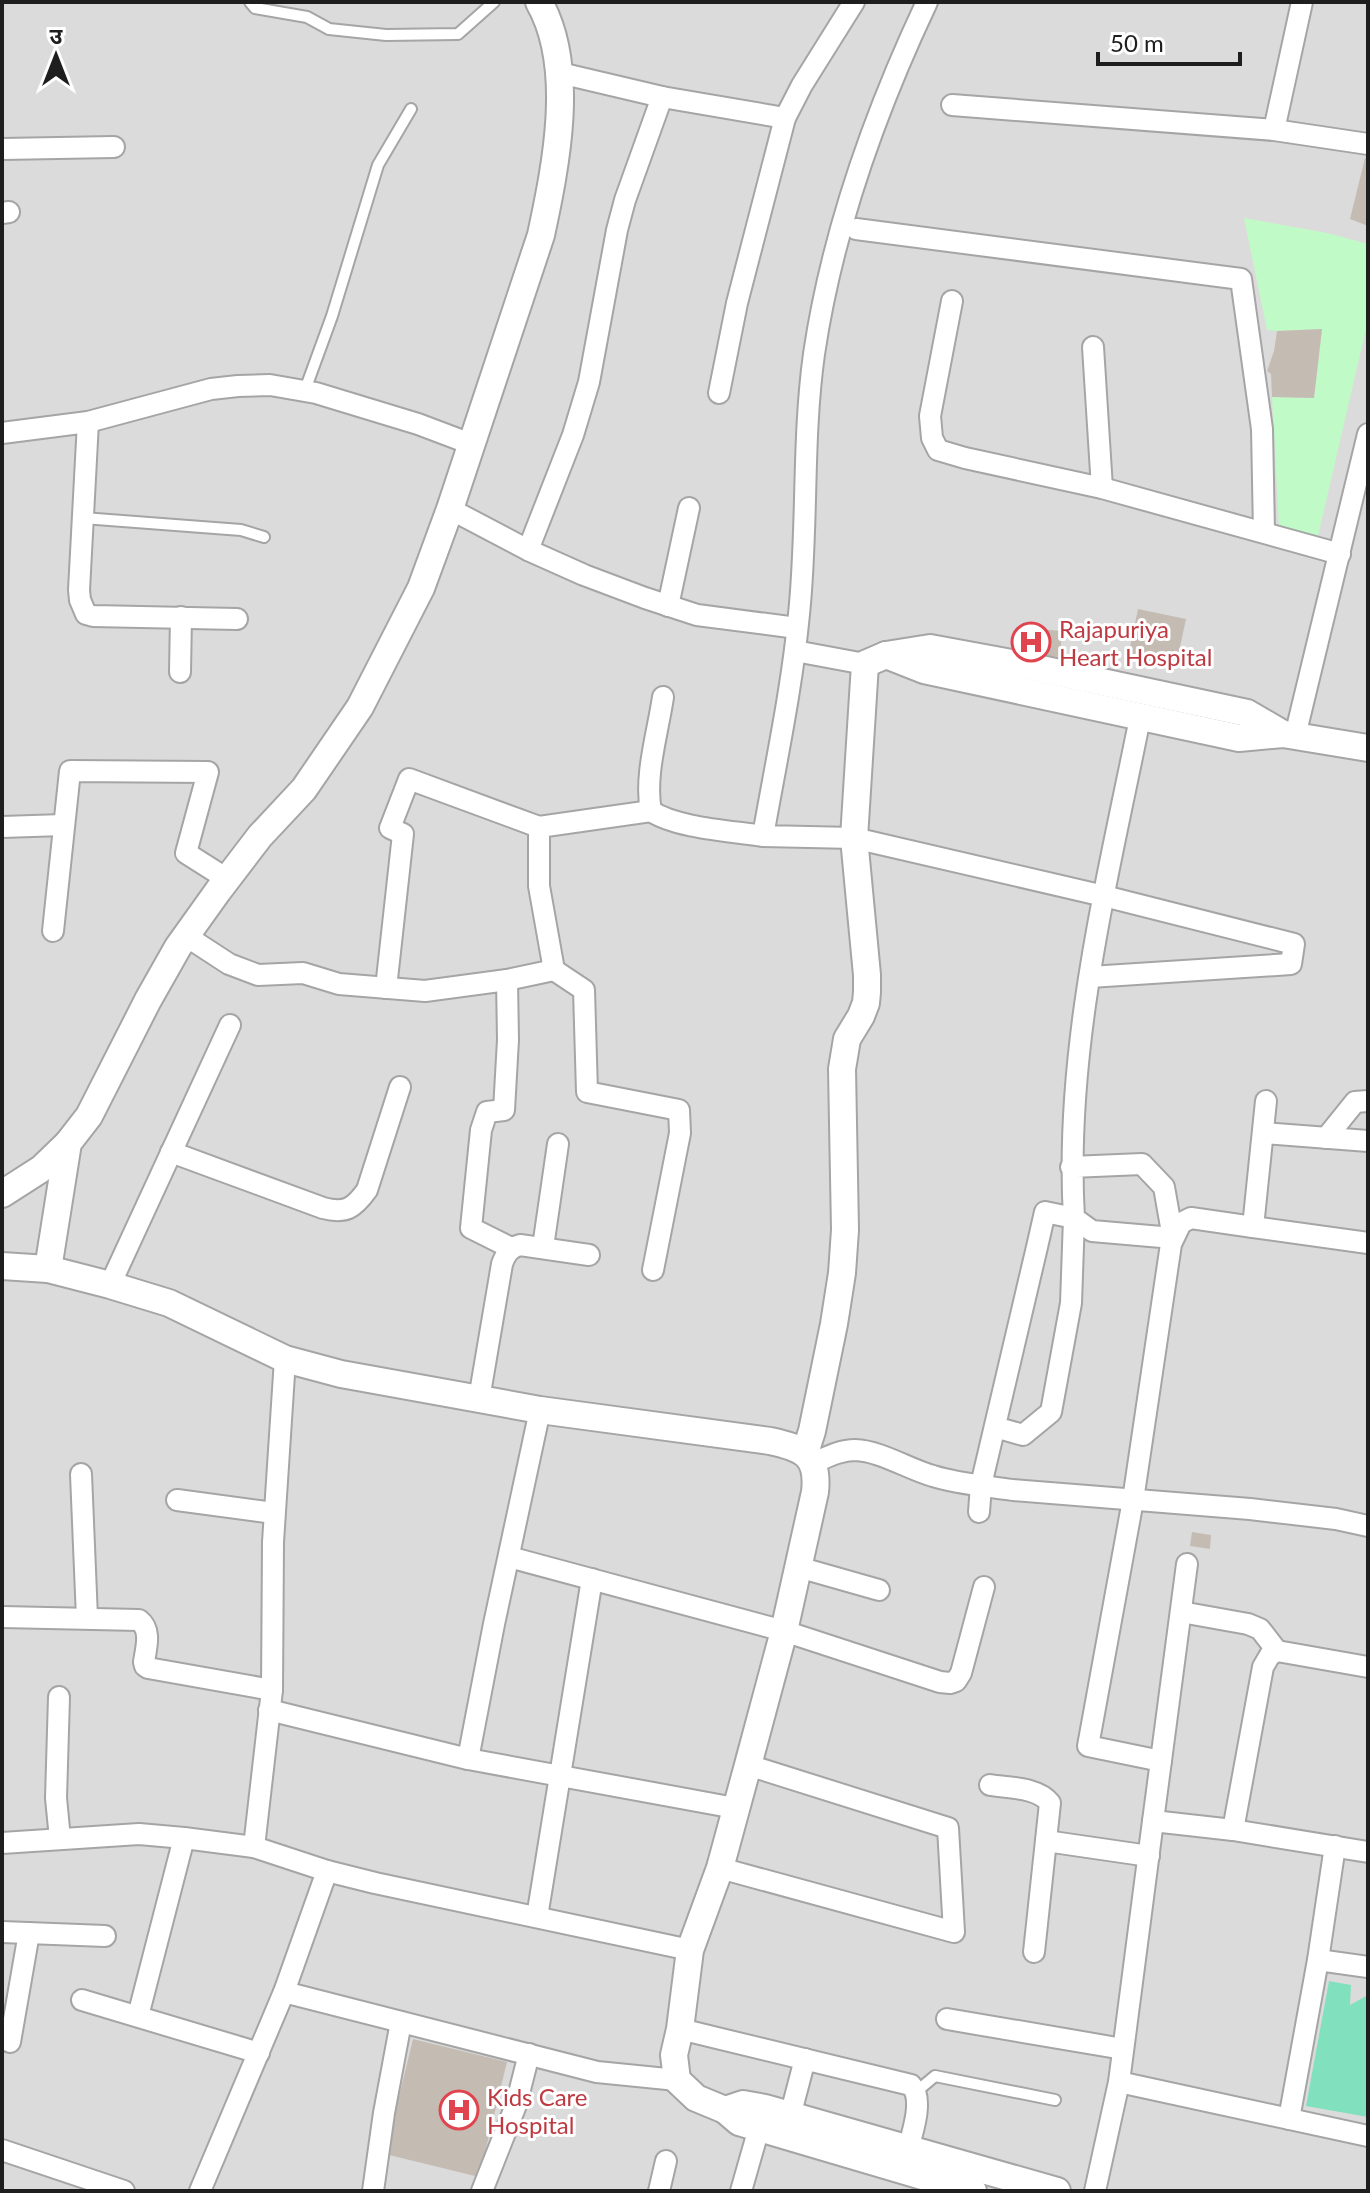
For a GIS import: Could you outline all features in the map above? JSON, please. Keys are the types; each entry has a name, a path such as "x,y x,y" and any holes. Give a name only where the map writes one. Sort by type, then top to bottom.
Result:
{"street":[{"path":"2,1194 41,1169 68,1143 89,1116 148,1000 186,936 260,836 304,789 360,707 421,588 541,235 551,191 560,73 555,40 539,2"},
{"path":"719,393 737,303 785,118 854,2"},
{"path":"763,836 795,651 802,575 809,405 823,304 860,166 927,2"},
{"path":"1274,130 1302,2"},
{"path":"560,73 662,97 785,118"},
{"path":"528,550 573,435 589,382 617,230 662,97"},
{"path":"952,105 1274,130 1368,144"},
{"path":"2,149 114,147"},
{"path":"856,229 1241,279 1262,429 1264,532"},
{"path":"952,301 930,416 932,438 938,450 1102,488 1340,554"},
{"path":"1093,347 1102,488"},
{"path":"2,433 88,422 211,389 270,385 305,390 405,420 471,444"},
{"path":"88,422 79,590 86,614 237,619"},
{"path":"1289,735 1340,554 1368,434"},
{"path":"668,606 689,508"},
{"path":"450,509 584,575 668,606 697,615 797,628"},
{"path":"180,672 181,617"},
{"path":"876,660 930,648 1247,713 1289,735"},
{"path":"795,651 876,660 1239,738 1289,735 1368,748"},
{"path":"677,2080 674,2055 690,1950 720,1868 784,1631 815,1492 817,1476 809,1458 812,1431 834,1324 845,1230 842,1069 847,1039 866,1003 867,975 854,838 876,660"},
{"path":"651,811 650,780 663,697"},
{"path":"995,1427 1023,1435 1051,1412 1071,1303 1074,1218 1071,1167 1077,1072 1104,896 1140,718"},
{"path":"53,931 70,771 208,772 186,853 227,879"},
{"path":"386,988 403,834 390,828 409,779 539,827 651,811 677,822 763,836 854,838 1294,944 1291,964 1090,977"},
{"path":"2,827 63,825"},
{"path":"539,827 539,886 554,970"},
{"path":"186,936 229,964 258,975 303,973 339,984 425,991 554,970 584,990 587,1092 679,1110 680,1133 653,1270"},
{"path":"507,980 504,1110 487,1112 481,1130 471,1228 511,1248"},
{"path":"110,1285 230,1025"},
{"path":"171,1152 337,1212 359,1202 367,1190 400,1087"},
{"path":"1253,1227 1266,1101"},
{"path":"1326,1138 1355,1102 1368,1101"},
{"path":"1263,1133 1368,1141"},
{"path":"48,1269 68,1143"},
{"path":"543,1247 558,1144"},
{"path":"1071,1167 1142,1164 1164,1187 1173,1238 1133,1500 1088,1746 1161,1761"},
{"path":"979,1512 981,1485 1045,1212 1074,1218 1092,1231 1173,1238"},
{"path":"1173,1238 1181,1223 1191,1218 1368,1243"},
{"path":"479,1399 502,1264 511,1248 520,1245 543,1247 589,1255"},
{"path":"2,1266 48,1269 169,1303 285,1359 341,1374 540,1410 770,1441 789,1445 809,1458 857,1450 934,1477 1013,1490 1250,1509 1368,1526"},
{"path":"254,1847 271,1700 274,1513 285,1359"},
{"path":"468,1759 540,1410"},
{"path":"81,1474 87,1618"},
{"path":"177,1500 274,1513"},
{"path":"509,1557 784,1631 950,1683 956,1681 961,1673 984,1587"},
{"path":"1095,2191 1119,2082 1187,1564"},
{"path":"798,1567 879,1590"},
{"path":"537,1917 592,1579"},
{"path":"1181,1612 1248,1624 1260,1629 1277,1651"},
{"path":"2,1617 139,1620 147,1630 144,1662 148,1668 271,1700 468,1759 735,1808"},
{"path":"1233,1830 1263,1667 1270,1655 1277,1651 1368,1667"},
{"path":"59,1697 56,1798 60,1839"},
{"path":"720,1868 954,1932 948,1828 748,1765"},
{"path":"990,1785 1045,1796 1050,1803 1034,1952"},
{"path":"1153,1821 1233,1830 1368,1852"},
{"path":"2,1843 139,1834 254,1847 327,1871 690,1950"},
{"path":"138,2016 184,1838"},
{"path":"1046,1841 1149,1856"},
{"path":"1289,2119 1335,1846"},
{"path":"200,2191 284,1992 327,1871"},
{"path":"2,1932 105,1936"},
{"path":"10,2042 29,1933"},
{"path":"1318,1960 1368,1967"},
{"path":"284,1992 597,2072 677,2080 696,2098 725,2110 739,2122 762,2118 905,2159 1057,2191"},
{"path":"82,2000 259,2053"},
{"path":"947,2019 1123,2049"},
{"path":"373,2191 401,2022"},
{"path":"680,2029 911,2085 917,2091 918,2103 905,2159"},
{"path":"482,2191 516,2105 529,2054"},
{"path":"788,2126 805,2059"},
{"path":"1119,2082 1368,2136"},
{"path":"741,2191 762,2118"},
{"path":"2,2150 124,2191"},
{"path":"905,2159 973,2191"},
{"path":"659,2191 666,2161"}],"lane":[{"path":"250,2 255,8 307,17 329,29 401,35 458,34 494,2"},
{"path":"305,390 332,316 378,165 411,109"},
{"path":"83,518 241,530 264,537"},
{"path":"917,2091 935,2076 1055,2100"}],"shaded area":[{"path":"2,2 1368,2 1368,2191 2,2191"}],"green space":[{"path":"1244,218 1368,244 1368,320 1318,536 1279,527 1272,397 1314,398 1322,329 1267,330"},
{"path":"1329,1981 1351,1985 1350,2005 1368,1995 1368,2117 1306,2106"}],"building":[{"path":"1365,158 1368,159 1368,226 1350,219"},
{"path":"1322,329 1314,398 1272,397 1271,374 1267,371 1277,331"},
{"path":"1138,609 1186,619 1176,666 1128,656"},
{"path":"1024,628 1062,631 1060,657 1022,654"},
{"path":"1192,1532 1211,1535 1210,1549 1190,1546"},
{"path":"413,2039 507,2062 479,2177 385,2154"}],"place":[{"name":"Rajapuriya Heart Hospital","path":"1031,642"},
{"name":"Kids Care Hospital","path":"459,2110"}]}
